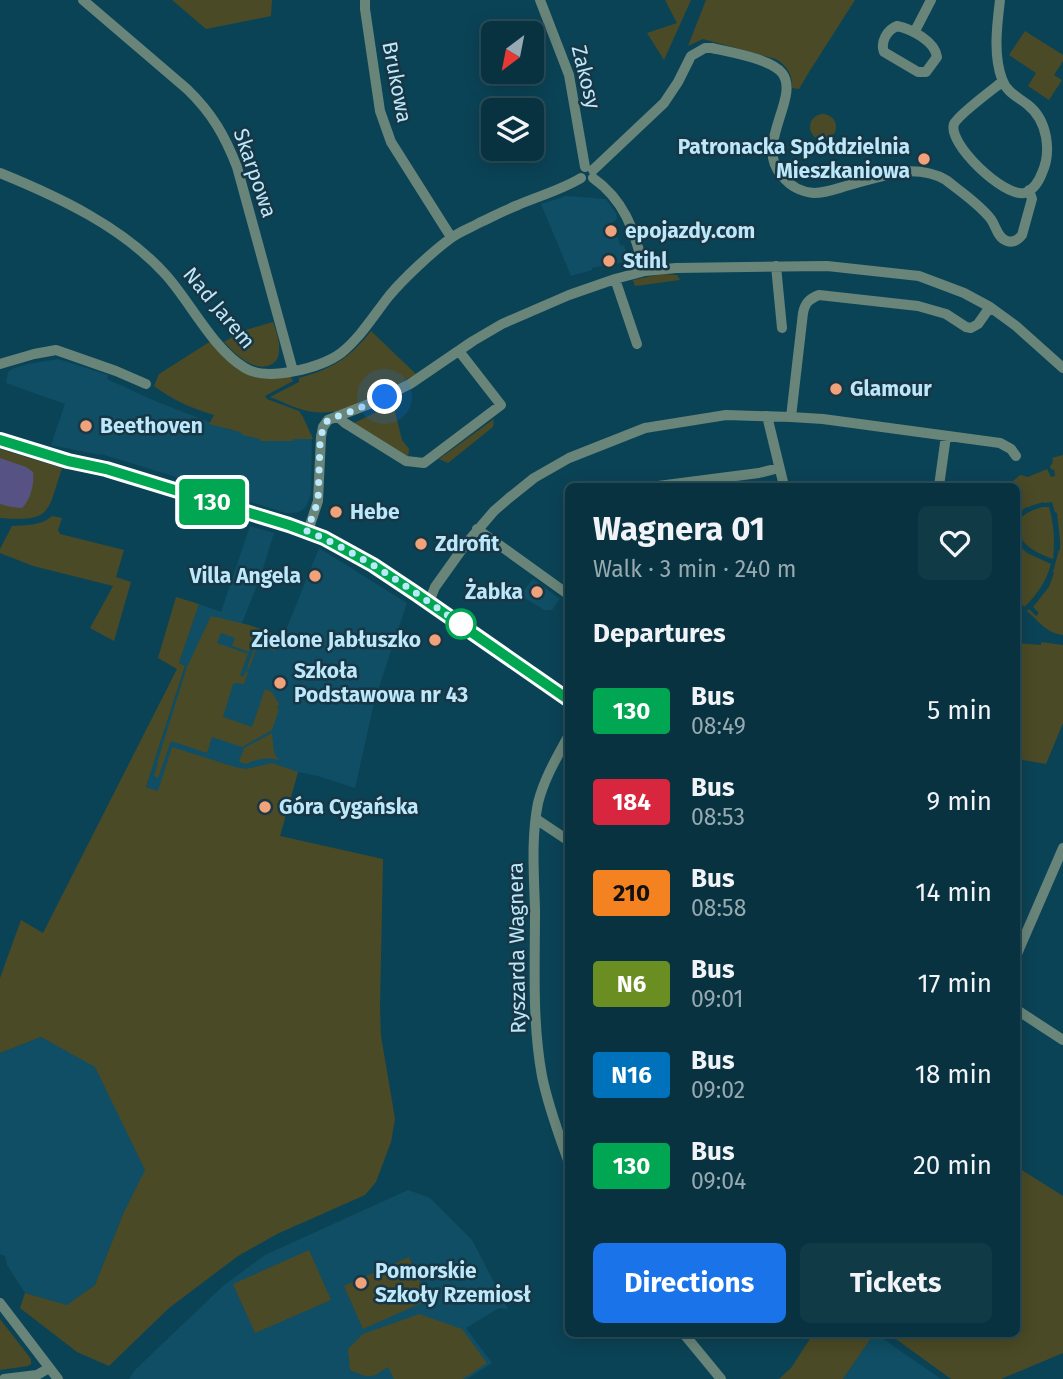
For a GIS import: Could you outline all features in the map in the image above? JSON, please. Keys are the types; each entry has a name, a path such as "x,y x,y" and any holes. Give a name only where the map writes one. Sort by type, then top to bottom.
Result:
{"street":[{"name":"Skarpowa","path":"83,0 187,89 217,123 237,167 293,370"},
{"name":"Brukowa","path":"365,0 384,124 399,156 452,237"},
{"name":"Zakosy","path":"540,0 569,75 588,173"},
{"path":"915,31 931,0"},
{"path":"1000,0 997,45 1002,82 1011,93 1030,106 1040,118 1045,133 1044,169 1038,181 1025,192 1006,190 998,184 973,161 953,132 958,117 1002,82"},
{"path":"893,27 915,31 934,47 937,53 930,69 923,73 887,54 882,48 883,41 893,27"},
{"name":"Nad Jarem","path":"0,173 63,202 126,239 165,274 226,353 246,368 262,374 323,363 341,352 351,344 403,280 452,237 516,205 571,184 588,173 664,103 691,56 705,48 768,63 783,75 786,88 772,150 777,171 794,187 816,193 910,170 939,175 991,219 1000,237 1012,242 1022,235 1031,199 1029,190"},
{"path":"588,173 612,193 626,215 637,240 645,271"},
{"path":"776,266 782,328"},
{"path":"307,531 318,501 322,432 328,420 410,384 486,333 517,317 614,279 645,271 776,266 851,268 919,276 964,293 990,307 1063,368"},
{"path":"614,279 637,344"},
{"path":"791,417 804,306 812,297 819,295 918,306 946,314 971,328 978,324 990,307"},
{"path":"0,364 55,350 146,384"},
{"path":"337,416 406,461 424,463 501,405 459,351"},
{"path":"429,602 441,579 477,530 494,511 534,478 569,458 645,428 726,415 823,419 999,443 1011,449 1016,456"},
{"path":"767,416 784,483"},
{"path":"939,483 946,436"},
{"path":"0,440 68,461 106,469 307,531 340,546 429,602 565,697"},
{"path":"681,483 779,468"},
{"path":"477,530 565,592"},
{"name":"Ryszarda Wagnera","path":"565,743 549,773 539,802 536,819 535,911 538,1037 542,1076 565,1151"},
{"path":"536,819 565,838"},
{"path":"1020,947 1063,848"},
{"path":"1020,1012 1063,1040"},
{"path":"0,1303 58,1379"},
{"path":"686,1337 721,1379"},
{"path":"4,1379 37,1376 50,1368"}],"shaded area":[{"path":"172,0 272,0 271,16 206,29"},
{"path":"665,0 691,0 664,60 647,33 677,23"},
{"path":"706,0 855,0 799,89 792,88 788,71 776,59 703,39 688,46"},
{"path":"1025,31 1063,55 1063,61 1054,75 1062,80 1049,100 1028,86 1036,73 1009,55"},
{"path":"823,114 832,118 836,127 832,136 823,140 814,136 810,127 814,118"},
{"path":"566,196 606,199 616,213 617,219 613,222 620,245 624,246 629,260 592,268 571,276 541,204"},
{"path":"662,274 677,275 680,280 635,286 633,280"},
{"path":"273,322 278,336 279,354 272,364 252,364 224,342 242,331"},
{"path":"371,331 416,374 380,395 340,410 307,411 270,397 299,382 299,378 340,361"},
{"path":"211,341 227,360 291,377 293,381 265,396 299,411 313,439 260,441 240,432 209,424 214,415 182,403 154,386 159,374"},
{"path":"58,359 108,375 107,379 155,401 227,429 266,437 312,434 311,494 306,507 301,511 286,513 101,454 51,445 65,404 6,383 8,372 14,368"},
{"path":"393,404 402,440 409,449 408,458 352,424"},
{"path":"494,419 493,427 448,463 439,459"},
{"path":"0,449 62,468 50,505 39,516 0,518"},
{"path":"1063,455 1063,635 1048,630 1027,611 1029,609 1036,616 1039,613 1033,607 1049,587 1054,573 1060,550 1057,513 1052,502 1043,502 1020,512 1020,483 1011,483 1020,475 1028,477 1047,469 1051,477 1055,476 1054,469 1050,467 1052,458"},
{"path":"0,458 33,472 31,491 22,508 0,504"},
{"path":"1049,507 1054,533 1053,559 1028,546 1020,536 1020,519 1028,512"},
{"path":"52,516 62,518 58,530 60,534 124,550 116,577 131,582 114,641 90,628 113,586 33,566 0,553 12,526 38,523"},
{"name":"Szkoła Podstawowa nr 43","path":"250,526 274,533 242,623 284,635 319,548 407,603 375,699 355,788 298,772 288,808 256,798 248,821 146,787 185,667 179,663 199,604 221,612"},
{"path":"1020,546 1027,553 1051,564 1040,588 1024,607 1020,601"},
{"path":"533,579 560,599 552,610 544,610 520,595"},
{"path":"176,597 199,604 179,663 185,666 146,787 158,791 172,747 246,769 272,763 298,772 280,836 383,859 381,1036 395,1119 391,1142 376,1182 365,1195 277,1234 238,1256 169,1308 109,1366 77,1352 20,1308 25,1293 67,1305 95,1285 123,1214 145,1170 95,1067 41,1037 0,1053 0,978 21,920 43,933 177,669 158,658"},
{"path":"211,616 280,636 275,651 258,644 249,669 247,668 258,639 257,634 249,633 253,637 249,652 232,646 235,638 221,633 217,643 248,654 240,675 243,677 246,671 248,672 244,684 233,684 223,717 252,727 265,689 272,692 279,709 272,730 242,747 212,737 207,753 171,741 158,778 154,776 157,763 187,667"},
{"path":"1041,642 1063,645 1063,723 1046,764 1020,760 1020,643 1041,645"},
{"path":"272,733 274,753 279,760 263,759 246,764 239,762 244,748"},
{"path":"41,1037 95,1066 146,1170 123,1214 95,1285 67,1306 25,1293 7,1265 5,1256 0,1254 0,1053"},
{"path":"1020,1169 1063,1196 1063,1353 1001,1379 951,1379 893,1337 1020,1337"},
{"name":"Pomorskie Szkoły Rzemiosł","path":"408,1190 430,1198 472,1240 508,1309 499,1308 466,1328 492,1363 467,1379 129,1379 135,1370 223,1286 265,1255"},
{"path":"309,1250 331,1300 255,1333 233,1284"},
{"path":"409,1257 428,1300 363,1329 344,1286"},
{"path":"419,1314 462,1329 487,1363 463,1379 394,1379 388,1367 370,1376 350,1370 348,1349 363,1334"},
{"path":"0,1319 31,1359 28,1366 0,1370"},
{"path":"811,1337 872,1337 843,1379 779,1379 791,1368"},
{"path":"872,1337 880,1337 941,1379 843,1379"}],"bus line":[{"name":"130","path":"0,440 68,461 106,469 324,538 373,565 565,697"}],"place":[{"name":"Patronacka Spółdzielnia Mieszkaniowa","path":"924,159"},
{"name":"epojazdy.com","path":"611,231"},
{"name":"Stihl","path":"609,261"},
{"name":"Glamour","path":"836,389"},
{"name":"Beethoven","path":"86,426"},
{"name":"Hebe","path":"336,512"},
{"name":"Zdrofit","path":"421,544"},
{"name":"Villa Angela","path":"315,576"},
{"name":"Żabka","path":"537,592"},
{"name":"Zielone Jabłuszko","path":"435,640"},
{"name":"Szkoła Podstawowa nr 43","path":"280,683"},
{"name":"Góra Cygańska","path":"265,807"},
{"name":"Pomorskie Szkoły Rzemiosł","path":"361,1283"}],"route":[{"path":"385,397 328,420 323,427 318,501 307,531 373,565 464,627 461,624"}]}
